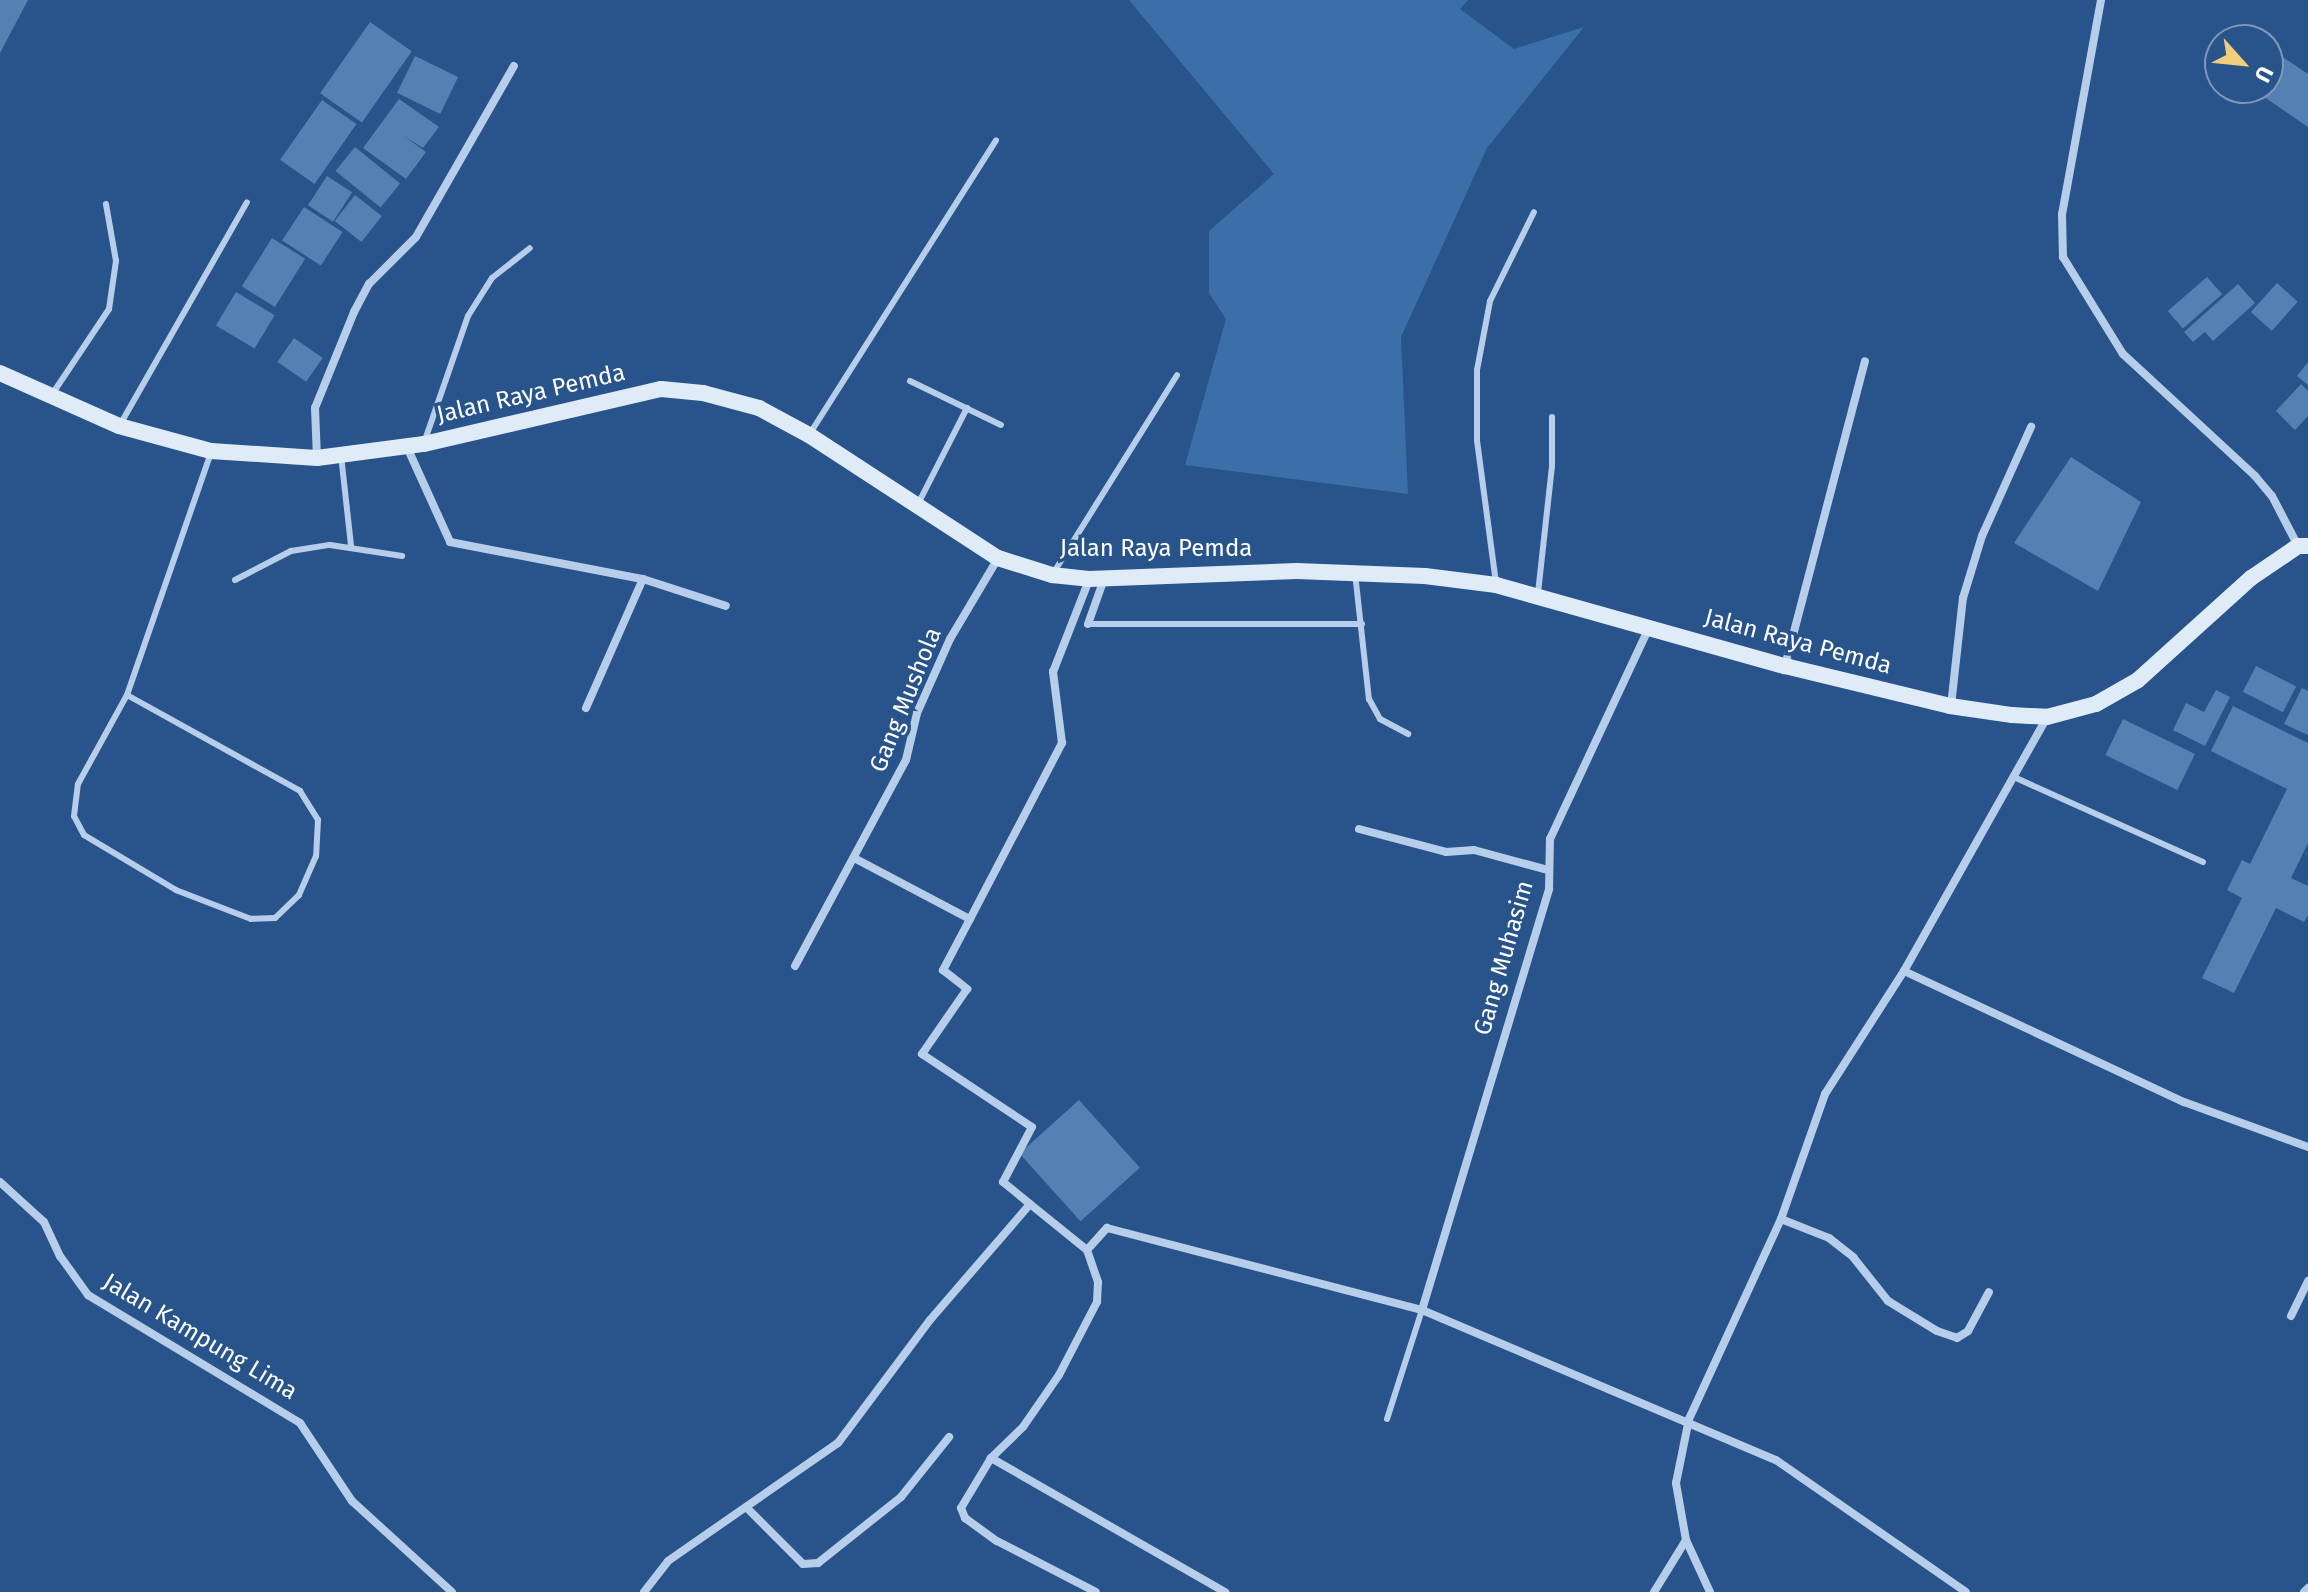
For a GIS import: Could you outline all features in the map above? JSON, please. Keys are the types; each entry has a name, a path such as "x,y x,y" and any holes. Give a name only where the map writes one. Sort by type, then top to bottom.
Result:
{"main road":[{"name":"Jalan Raya Pemda","path":"0,373 119,426 211,451 317,458 416,445 661,389 703,393 759,408 809,435 998,558 1052,575 1097,579 1355,573 1496,585 1538,593 1785,666 1950,706 2047,717 2096,704 2138,680 2251,578 2303,546"}],"street":[{"path":"2101,0 2062,214 2063,257 2123,354 2255,476 2272,496 2303,546"},
{"path":"317,458 315,408 354,312 369,284 416,237 514,66"},
{"path":"1785,666 1865,361"},
{"path":"1950,706 1963,598 1982,536 2031,427"},
{"path":"416,445 450,542 643,579 726,606"},
{"name":"Gang Mushola","path":"795,966 856,859 906,760 917,713 950,639 998,558"},
{"path":"586,708 643,579"},
{"path":"1088,624 1097,579"},
{"path":"1096,1592 997,1541 965,1518 963,1497 991,1458 1023,1427 1085,1333 1098,1282 1087,1250 1003,1182 1032,1127 922,1054 967,989 943,970 1062,743 1053,672 1097,579"},
{"name":"Gang Muhasim","path":"1422,1310 1549,889 1550,839 1649,627"},
{"path":"1710,1592 1686,1540 1676,1483 1689,1419 1781,1219 1825,1094 1904,971 2016,778 2047,717"},
{"path":"1359,829 1446,852 1474,850 1548,870"},
{"path":"856,859 970,919"},
{"path":"1904,971 2184,1102 2308,1147"},
{"name":"Jalan Kampung Lima","path":"0,1182 44,1222 60,1256 88,1295 300,1423 352,1501 452,1592"},
{"path":"644,1592 668,1561 838,1443 930,1320 1030,1204"},
{"path":"1781,1219 1829,1238 1853,1257 1888,1301 1937,1331 1957,1338 1968,1331 1989,1292"},
{"path":"1087,1250 1107,1228 1422,1310 1689,1419 1776,1460 1966,1592"},
{"path":"2291,1316 2308,1281"},
{"path":"747,1508 803,1564 818,1563 901,1497 949,1437"},
{"path":"991,1458 1043,1492 1225,1592"},
{"path":"1654,1592 1686,1540"},
{"path":"2304,1592 2308,1588"}],"lane":[{"path":"809,435 996,140"},
{"path":"119,426 247,202"},
{"path":"50,397 109,309 116,261 106,204"},
{"path":"1496,585 1477,440 1477,370 1490,301 1534,212"},
{"path":"416,445 468,316 492,278 530,248"},
{"path":"1052,575 1177,375"},
{"path":"910,381 1001,425"},
{"path":"917,506 967,408"},
{"path":"1538,593 1552,466 1552,417"},
{"path":"127,695 300,791 318,820 316,856 299,895 275,918 251,919 176,890 84,835 74,816 78,784 127,695 211,451"},
{"path":"341,455 351,546"},
{"path":"235,580 291,551 351,546 402,556"},
{"path":"1355,573 1369,699 1380,719 1408,734"},
{"path":"1088,624 1362,624"},
{"path":"2016,778 2203,862"},
{"path":"1387,1419 1422,1310"}],"shaded area":[{"path":"1129,0 1468,0 1460,9 1514,49 1584,27 1487,148 1401,337 1408,494 1185,465 1226,319 1209,293 1209,231 1274,174"}],"building":[{"path":"0,0 28,0 0,53"},
{"path":"370,22 412,51 362,123 320,93"},
{"path":"415,56 458,77 440,114 397,93"},
{"path":"2284,58 2308,74 2308,127 2274,104 2284,104"},
{"path":"399,99 439,127 423,148 404,136 426,152 406,179 363,148"},
{"path":"322,100 356,124 315,184 280,160"},
{"path":"355,147 400,184 381,208 335,171"},
{"path":"327,176 352,192 333,222 308,205"},
{"path":"355,195 382,216 361,242 335,221"},
{"path":"304,207 343,232 321,266 282,241"},
{"path":"272,238 305,259 275,307 242,286"},
{"path":"2207,277 2222,294 2183,328 2168,311"},
{"path":"2277,283 2298,302 2272,331 2251,312"},
{"path":"2238,284 2255,303 2213,341 2205,332 2193,342 2184,332"},
{"path":"236,292 275,315 254,349 216,325"},
{"path":"294,338 323,358 306,382 277,362"},
{"path":"2308,362 2308,385 2297,376"},
{"path":"2301,384 2308,391 2308,416 2295,430 2276,411"},
{"path":"2071,457 2141,502 2098,591 2014,543"},
{"path":"2256,666 2296,686 2283,712 2243,692"},
{"path":"2302,688 2308,691 2308,735 2284,724"},
{"path":"2216,690 2230,697 2205,746 2173,730 2186,703 2204,712"},
{"path":"2233,706 2308,743 2308,843 2291,878 2308,886 2308,915 2304,922 2276,908 2234,993 2202,978 2242,898 2227,890 2242,860 2250,864 2287,789 2211,751"},
{"path":"2123,719 2195,754 2177,790 2105,755"},
{"path":"1079,1100 1140,1168 1080,1221 1020,1154"}]}
